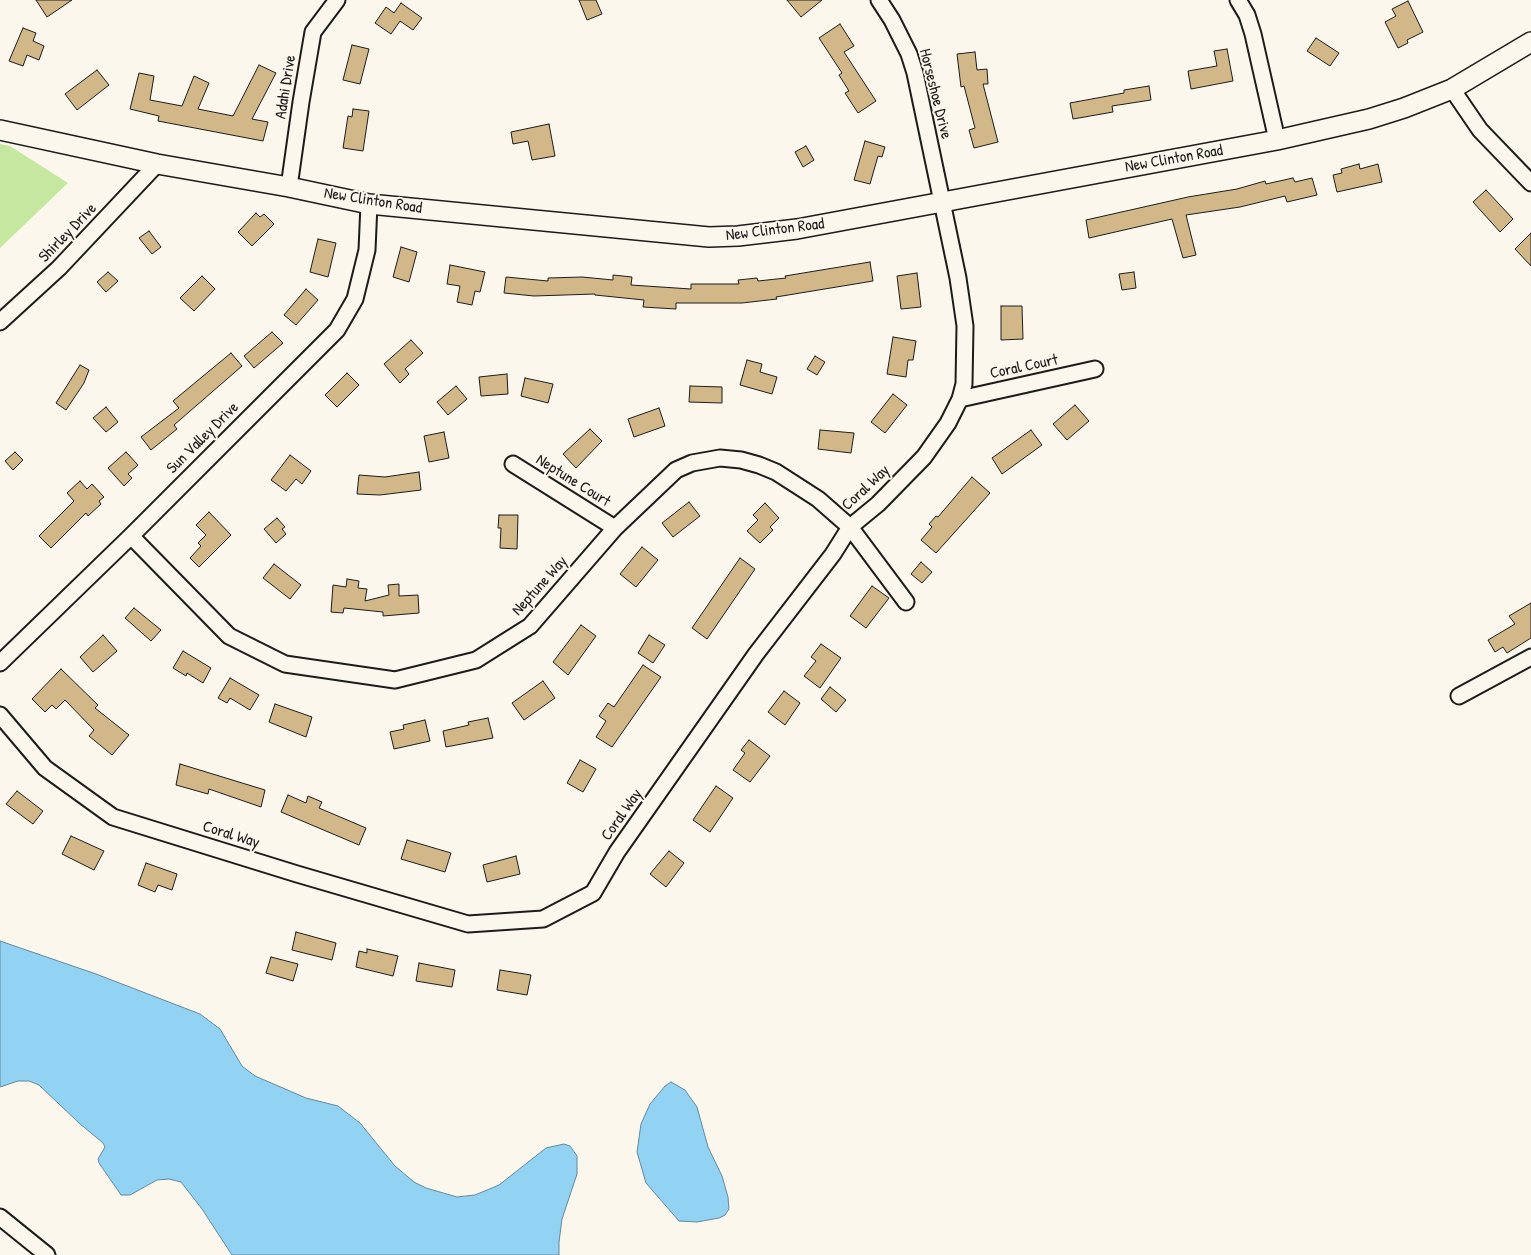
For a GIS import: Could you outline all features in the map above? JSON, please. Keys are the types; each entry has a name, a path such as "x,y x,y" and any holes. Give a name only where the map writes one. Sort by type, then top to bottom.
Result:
{"street":[{"name":"Adahi Drive","path":"289,187 313,32 337,0"},
{"name":"Horseshoe Drive","path":"878,0 892,20 909,54 915,73 942,202"},
{"path":"1238,0 1247,15 1253,34 1277,140"},
{"name":"New Clinton Road","path":"0,130 157,164 289,187 369,204 709,237 738,236 797,229 1277,140 1369,119 1404,108 1452,89 1531,42"},
{"path":"1452,89 1480,130 1531,183"},
{"name":"Shirley Drive","path":"0,322 60,268 157,164"},
{"name":"Coral Way","path":"0,715 45,768 113,817 297,874 468,924 543,919 593,893 617,852 756,654 833,554 850,527 878,504 924,456 948,423 960,399 964,384 965,326 958,278 942,202"},
{"name":"Sun Valley Drive","path":"0,664 337,330 355,299 367,250 369,204"},
{"name":"Coral Court","path":"960,399 1095,369"},
{"name":"Neptune Way","path":"131,536 229,636 285,664 395,680 476,660 530,626 615,528 676,470 692,463 720,458 740,460 776,472 818,499 850,527 906,602"},
{"name":"Neptune Court","path":"513,464 615,528"},
{"path":"1459,696 1531,657"},
{"path":"0,1217 47,1255"}],"green space":[{"path":"0,144 10,146 68,183 0,248"}],"water":[{"path":"0,941 96,974 200,1014 220,1029 242,1066 255,1076 306,1098 338,1106 360,1123 395,1166 414,1182 426,1188 457,1197 475,1195 499,1185 546,1148 564,1144 570,1146 577,1156 577,1174 562,1219 559,1255 232,1255 202,1209 181,1182 169,1179 157,1180 130,1195 121,1195 99,1163 98,1159 105,1147 103,1143 39,1085 29,1081 18,1081 0,1087"},
{"path":"671,1082 685,1090 697,1107 708,1147 722,1176 728,1197 729,1209 725,1215 719,1218 697,1222 679,1221 646,1183 637,1152 641,1124 650,1104 665,1086"}],"building":[{"path":"36,0 72,0 47,17"},
{"path":"579,0 596,0 602,14 587,20"},
{"path":"787,0 822,0 801,17"},
{"path":"1408,1 1423,32 1407,40 1408,43 1398,48 1385,22 1396,16 1392,9"},
{"path":"401,3 422,18 413,30 400,21 391,34 375,23 386,7 394,13"},
{"path":"840,24 854,46 844,52 876,101 858,113 845,93 849,91 839,75 842,73 819,38"},
{"path":"23,28 36,33 33,41 44,46 39,60 27,55 23,66 9,61"},
{"path":"1316,38 1339,53 1330,66 1307,51"},
{"path":"352,45 369,49 360,84 343,80"},
{"path":"1227,49 1233,81 1191,89 1188,71 1217,66 1214,51"},
{"path":"975,52 977,70 987,69 988,84 983,84 998,142 974,148 969,130 975,128 964,86 961,87 957,54"},
{"path":"259,65 276,73 252,119 268,122 263,141 158,121 159,116 130,109 139,73 154,76 150,100 182,106 194,76 209,83 198,109 233,116"},
{"path":"97,70 109,85 77,110 65,94"},
{"path":"1149,86 1151,100 1112,106 1113,112 1073,119 1070,103 1124,93 1124,90"},
{"path":"353,109 369,111 363,151 343,148 348,116 352,117"},
{"path":"549,124 555,156 532,160 528,141 513,144 511,132"},
{"path":"865,141 885,147 882,157 878,156 870,184 854,180"},
{"path":"806,146 814,160 803,167 795,152"},
{"path":"1359,164 1360,169 1378,164 1382,182 1337,192 1333,175 1342,173 1341,169"},
{"path":"1293,178 1295,182 1312,178 1317,195 1287,202 1285,196 1240,207 1186,215 1196,255 1183,258 1172,219 1089,238 1086,220 1188,197 1237,189 1265,181 1266,184"},
{"path":"1486,190 1513,219 1500,232 1473,202"},
{"path":"256,213 260,217 264,214 274,224 252,246 238,232"},
{"path":"149,231 161,247 152,254 139,238"},
{"path":"1531,233 1531,266 1515,249"},
{"path":"318,239 336,243 328,277 310,272"},
{"path":"401,247 417,252 409,282 393,277"},
{"path":"870,262 873,281 776,297 777,299 742,303 676,303 676,309 643,307 644,300 595,294 534,296 504,293 506,277 548,281 548,278 582,277 613,280 613,275 632,277 631,285 691,289 691,284 739,284 738,280 757,278 758,281 786,278 785,276"},
{"path":"450,265 485,272 480,292 475,291 472,305 457,302 460,286 447,284"},
{"path":"108,272 118,281 106,292 97,282"},
{"path":"1134,272 1136,288 1122,290 1119,274"},
{"path":"917,273 921,307 901,309 897,276"},
{"path":"202,276 215,289 194,311 180,298"},
{"path":"306,289 318,300 296,325 284,315"},
{"path":"1001,306 1022,306 1023,339 1001,340"},
{"path":"272,332 283,343 254,368 244,356"},
{"path":"893,337 916,341 913,360 908,360 906,377 887,374"},
{"path":"411,340 423,353 405,369 409,374 400,383 384,364"},
{"path":"231,353 242,366 174,425 177,429 151,450 141,437 179,408 173,401"},
{"path":"815,356 825,362 817,375 807,369"},
{"path":"747,360 762,364 760,372 777,377 772,394 740,385"},
{"path":"80,365 89,370 84,383 66,410 56,403"},
{"path":"347,373 359,385 337,407 325,395"},
{"path":"507,374 508,394 481,396 479,377"},
{"path":"525,378 553,384 548,403 521,396"},
{"path":"456,386 467,399 448,415 437,402"},
{"path":"690,386 722,387 722,403 689,402"},
{"path":"893,394 907,405 885,433 871,422"},
{"path":"1075,405 1089,421 1067,440 1053,424"},
{"path":"106,407 118,422 106,432 93,418"},
{"path":"659,408 665,426 634,437 628,419"},
{"path":"590,429 602,441 576,468 563,454"},
{"path":"820,430 854,433 851,453 818,449"},
{"path":"1031,430 1042,445 1002,474 992,458"},
{"path":"444,432 449,458 429,462 424,436"},
{"path":"15,452 23,460 13,470 5,461"},
{"path":"126,452 138,465 128,474 132,478 124,486 108,468"},
{"path":"290,455 311,471 302,484 296,479 286,491 271,480"},
{"path":"419,472 421,490 380,495 357,494 359,475 385,477"},
{"path":"972,477 990,493 936,553 921,540 932,527 929,524 936,516 938,517"},
{"path":"80,481 87,489 92,484 104,497 99,501 101,504 88,516 86,513 51,548 39,536 74,501 67,493"},
{"path":"689,502 700,516 673,537 662,523"},
{"path":"765,503 779,518 770,527 773,530 760,543 747,531 758,520 753,515"},
{"path":"209,512 231,535 199,567 190,558 201,546 198,543 206,535 196,525"},
{"path":"499,515 518,515 517,549 500,548 501,528 498,528"},
{"path":"277,518 285,527 282,529 286,534 276,543 264,529"},
{"path":"642,547 658,560 636,587 620,574"},
{"path":"740,558 755,569 707,639 692,628"},
{"path":"921,562 932,572 922,583 911,574"},
{"path":"274,564 301,585 290,599 263,578"},
{"path":"347,579 359,581 358,588 367,589 365,601 389,595 388,585 399,584 399,596 418,595 419,613 383,616 383,612 344,608 343,613 331,612 333,585 346,587"},
{"path":"872,586 889,598 866,628 850,616"},
{"path":"1531,603 1531,638 1507,653 1503,647 1495,652 1488,640 1515,624 1509,616"},
{"path":"134,608 161,630 151,641 125,618"},
{"path":"581,625 596,636 568,675 553,662"},
{"path":"103,635 117,651 93,672 80,657"},
{"path":"649,635 665,645 653,663 638,653"},
{"path":"821,644 841,658 820,688 804,676 816,661 811,657"},
{"path":"183,651 211,668 203,683 187,673 186,676 173,668"},
{"path":"643,665 661,677 612,747 596,737 606,721 599,716 608,703 614,707"},
{"path":"61,669 98,705 95,708 129,735 112,755 89,736 94,730 65,700 56,709 52,705 45,712 32,699"},
{"path":"230,678 259,695 250,710 230,698 227,703 218,698"},
{"path":"543,681 555,698 524,720 512,703"},
{"path":"830,687 846,700 836,712 821,699"},
{"path":"784,691 800,703 785,725 768,712"},
{"path":"275,704 312,717 306,737 269,722"},
{"path":"488,718 493,738 446,747 443,731 469,725 468,722"},
{"path":"425,720 430,741 394,749 390,732 404,729 403,725"},
{"path":"749,740 770,756 750,782 733,770 745,753 741,750"},
{"path":"580,760 596,769 583,792 567,783"},
{"path":"180,764 265,790 261,807 209,789 208,794 176,785"},
{"path":"716,786 733,798 710,832 693,820"},
{"path":"17,791 43,811 33,824 6,804"},
{"path":"288,795 306,803 308,796 322,802 319,808 366,828 359,845 281,812"},
{"path":"71,836 104,851 94,870 62,854"},
{"path":"407,840 451,853 445,872 401,859"},
{"path":"669,851 684,863 666,887 650,874"},
{"path":"516,856 520,874 487,882 483,865"},
{"path":"146,863 177,874 172,890 158,885 155,892 138,885"},
{"path":"296,932 336,943 332,960 292,950"},
{"path":"367,949 398,956 393,976 356,967 359,951 367,953"},
{"path":"271,957 298,964 293,981 266,973"},
{"path":"419,963 455,970 452,987 416,981"},
{"path":"500,970 531,975 527,995 497,990"}]}
